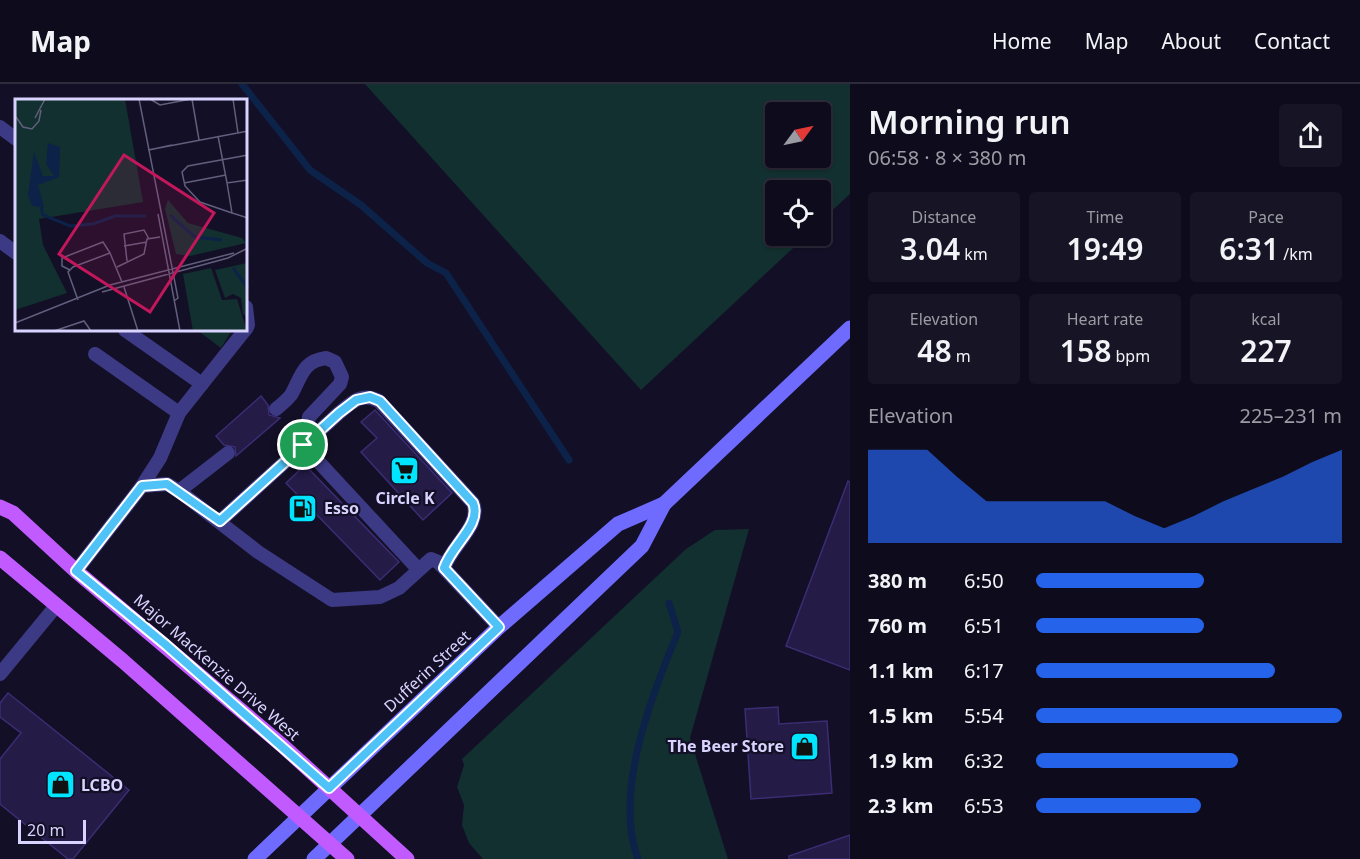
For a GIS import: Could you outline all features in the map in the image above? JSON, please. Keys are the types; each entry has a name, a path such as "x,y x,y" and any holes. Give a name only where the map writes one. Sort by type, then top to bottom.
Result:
{"main road":[{"name":"Dufferin Street","path":"314,859 642,546 664,504 850,328"},
{"name":"Dufferin Street","path":"255,859 499,627 618,524 664,504"},
{"name":"Major MacKenzie Drive West","path":"0,507 13,513 76,571 175,653 407,859"},
{"path":"0,558 123,661 347,859"}],"lane":[{"path":"0,127 15,138"},
{"path":"0,241 15,252"},
{"path":"128,332 202,384"},
{"path":"76,571 142,486 160,458 179,413 243,332"},
{"path":"95,354 179,413"},
{"path":"276,409 290,396 300,372 309,364 326,358 335,362 342,377 340,384 309,417 303,445"},
{"path":"220,521 356,400 370,397 380,401 468,496 476,510 472,525 455,545 444,568"},
{"path":"303,445 418,569"},
{"path":"178,491 228,453"},
{"path":"142,486 167,484 220,521 258,552 332,600 380,597 399,588 431,559 444,568 499,627"},
{"path":"0,674 56,606"}],"green space":[{"path":"365,84 850,84 850,194 831,212 831,180 765,180 765,246 795,246 641,390"},
{"path":"200,332 231,332 221,348"},
{"path":"749,529 690,738 728,859 483,859 469,843 462,825 464,805 457,787 464,765 462,759 686,549 715,530"}],"building":[{"path":"261,396 268,405 269,415 280,418 236,456 235,447 224,445 216,436"},
{"name":"Circle K","path":"375,410 452,493 423,520 361,452 377,438 361,422"},
{"path":"305,465 399,562 380,580 286,483"},
{"path":"848,481 850,482 850,670 786,646"},
{"path":"8,693 129,790 73,859 68,859 0,804 0,759 21,733 0,717 0,703"},
{"path":"778,707 779,724 827,721 832,793 751,799 745,709"},
{"path":"850,835 850,859 789,859 789,856"}],"waterway":[{"path":"242,84 310,170 361,205 427,263 446,273 569,460"},
{"path":"638,859 631,833 630,804 633,775 647,714 678,632 669,603"}],"place":[{"name":"Circle K","path":"405,470"},
{"name":"Esso","path":"303,508"},
{"name":"The Beer Store","path":"805,746"},
{"name":"LCBO","path":"60,785"}],"route":[{"path":"370,397 380,401 473,503 476,510 472,525 455,545 444,568 499,627 329,788 166,645 76,571 104,532 142,486 167,484 220,521 303,445 356,400 370,397"}]}
